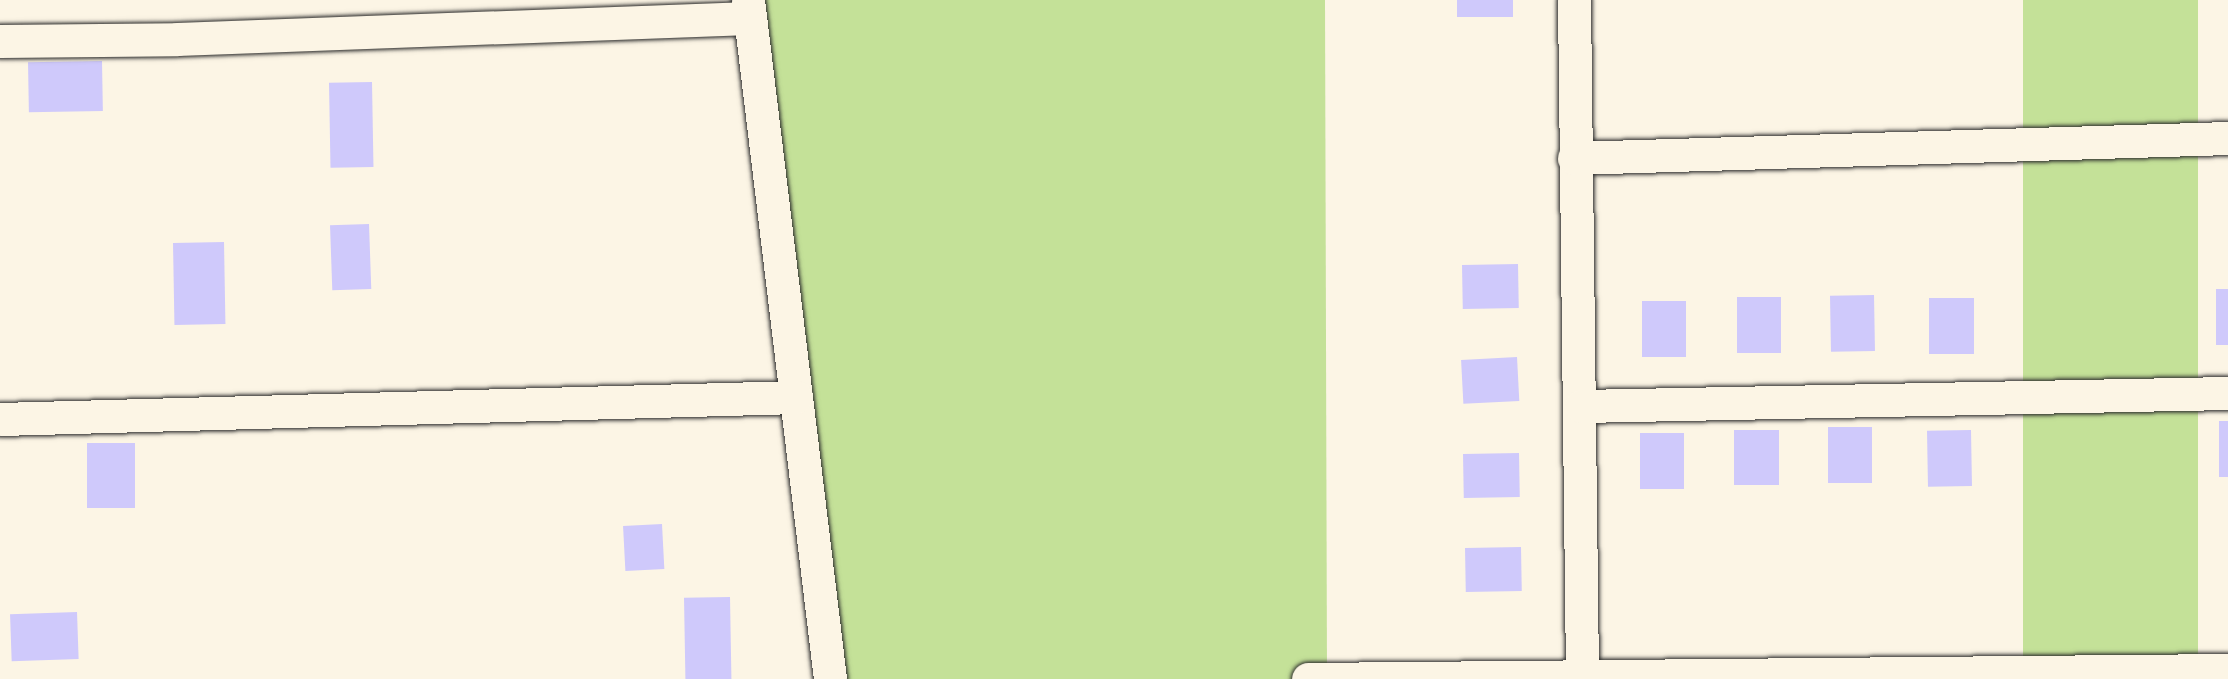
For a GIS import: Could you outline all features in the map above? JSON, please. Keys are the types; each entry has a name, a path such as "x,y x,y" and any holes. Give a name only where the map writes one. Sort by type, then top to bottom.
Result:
{"street":[{"path":"1574,0 1574,158 1581,406 1582,677"},
{"path":"0,41 177,39 749,9 831,679"},
{"path":"1574,158 2228,138"},
{"path":"1581,406 2228,393"},
{"path":"0,419 796,397"},
{"path":"1308,679 2228,670"}],"green space":[{"path":"753,0 1325,0 1327,679 833,679"},
{"path":"2023,0 2198,0 2198,679 2023,679"}],"building":[{"path":"1457,0 1513,0 1513,17 1457,17"},
{"path":"102,61 103,111 29,112 28,62"},
{"path":"372,82 373,167 330,168 329,83"},
{"path":"369,224 371,289 332,290 330,225"},
{"path":"224,242 225,324 174,325 173,243"},
{"path":"1518,264 1519,308 1463,309 1462,265"},
{"path":"2216,289 2228,289 2228,345 2216,345"},
{"path":"1874,295 1875,351 1831,352 1830,296"},
{"path":"1737,297 1781,297 1781,353 1737,353"},
{"path":"1929,298 1974,298 1974,354 1929,354"},
{"path":"1642,301 1686,301 1686,357 1642,357"},
{"path":"1517,357 1519,401 1463,404 1461,360"},
{"path":"2219,421 2228,421 2228,477 2219,477"},
{"path":"1828,427 1872,427 1872,483 1828,483"},
{"path":"1734,430 1779,430 1779,485 1734,485"},
{"path":"1971,430 1972,486 1928,487 1927,431"},
{"path":"1640,433 1684,433 1684,489 1640,489"},
{"path":"87,443 135,443 135,508 87,508"},
{"path":"1519,453 1520,497 1464,498 1463,454"},
{"path":"662,524 664,569 625,571 623,526"},
{"path":"1521,547 1522,591 1466,592 1465,548"},
{"path":"730,597 731,679 685,679 684,598"},
{"path":"77,612 79,659 12,661 10,614"}]}
